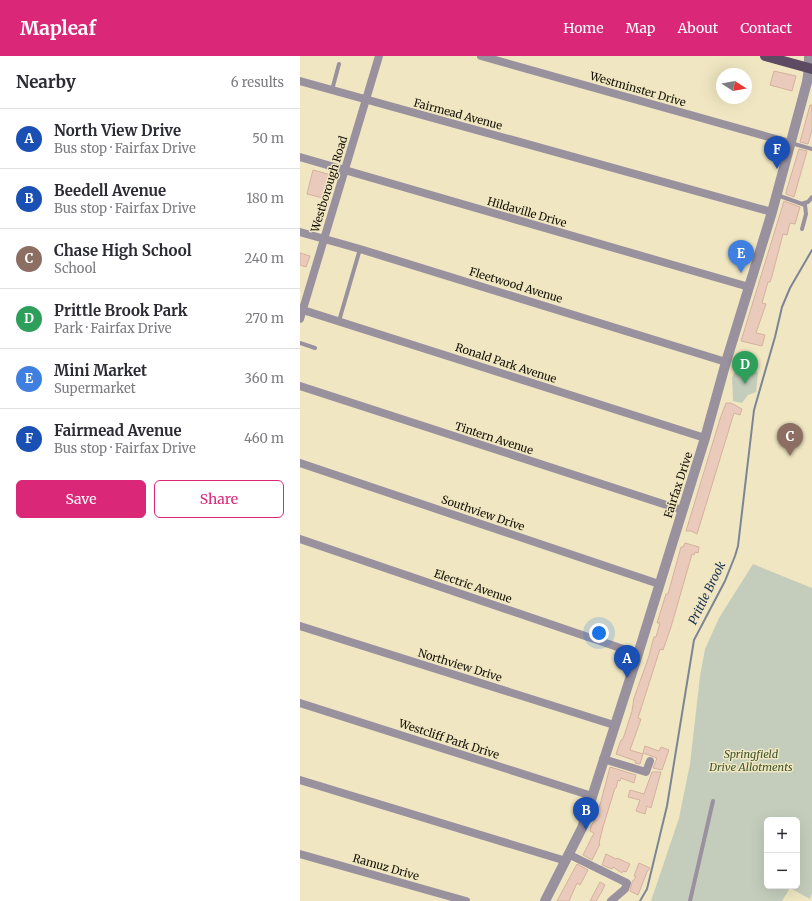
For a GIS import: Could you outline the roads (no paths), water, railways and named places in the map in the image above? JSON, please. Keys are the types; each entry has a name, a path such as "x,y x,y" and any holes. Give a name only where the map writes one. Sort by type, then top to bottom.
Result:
{"main road":[{"path":"765,56 811,68"}],"street":[{"name":"Westborough Road","path":"300,319 379,56"},
{"name":"Westminster Drive","path":"481,56 790,143"},
{"name":"Fairfax Drive","path":"545,901 582,828 706,438 726,362 772,212 811,68 809,56"},
{"name":"Fairmead Avenue","path":"300,81 772,212"},
{"name":"Hildaville Drive","path":"300,157 748,287"},
{"name":"Fleetwood Avenue","path":"300,232 360,249 726,362"},
{"name":"Ronald Park Avenue","path":"302,310 706,438"},
{"name":"Tintern Avenue","path":"300,386 682,510"},
{"name":"Southview Drive","path":"300,463 659,584"},
{"name":"Electric Avenue","path":"300,539 638,654"},
{"name":"Northview Drive","path":"300,626 614,725"},
{"name":"Westcliff Park Drive","path":"300,703 592,796"},
{"path":"604,759 646,772 650,761"},
{"path":"300,780 568,858 627,883 625,889 611,901"},
{"name":"Ramuz Drive","path":"300,854 466,901"}],"lane":[{"path":"331,90 339,64"},
{"path":"790,143 812,149"},
{"path":"776,195 804,203 808,202 812,197"},
{"path":"802,229 806,211 804,203"},
{"path":"339,321 360,249"},
{"path":"300,343 315,348"},
{"path":"690,901 713,801"}],"waterway":[{"name":"Prittle Brook","path":"640,901 647,889 667,806 694,640 725,581 738,546 754,410 782,307 790,288 812,250"}],"place":[{"name":"Fairmead Avenue","path":"777,169"},
{"name":"Mini Market","path":"741,273"},
{"name":"Prittle Brook Park","path":"745,384"},
{"name":"Chase High School","path":"790,456"},
{"name":"North View Drive","path":"627,678"},
{"name":"Beedell Avenue","path":"586,830"}],"park label":[{"name":"Springfield Drive Allotments","path":"751,760"}]}
